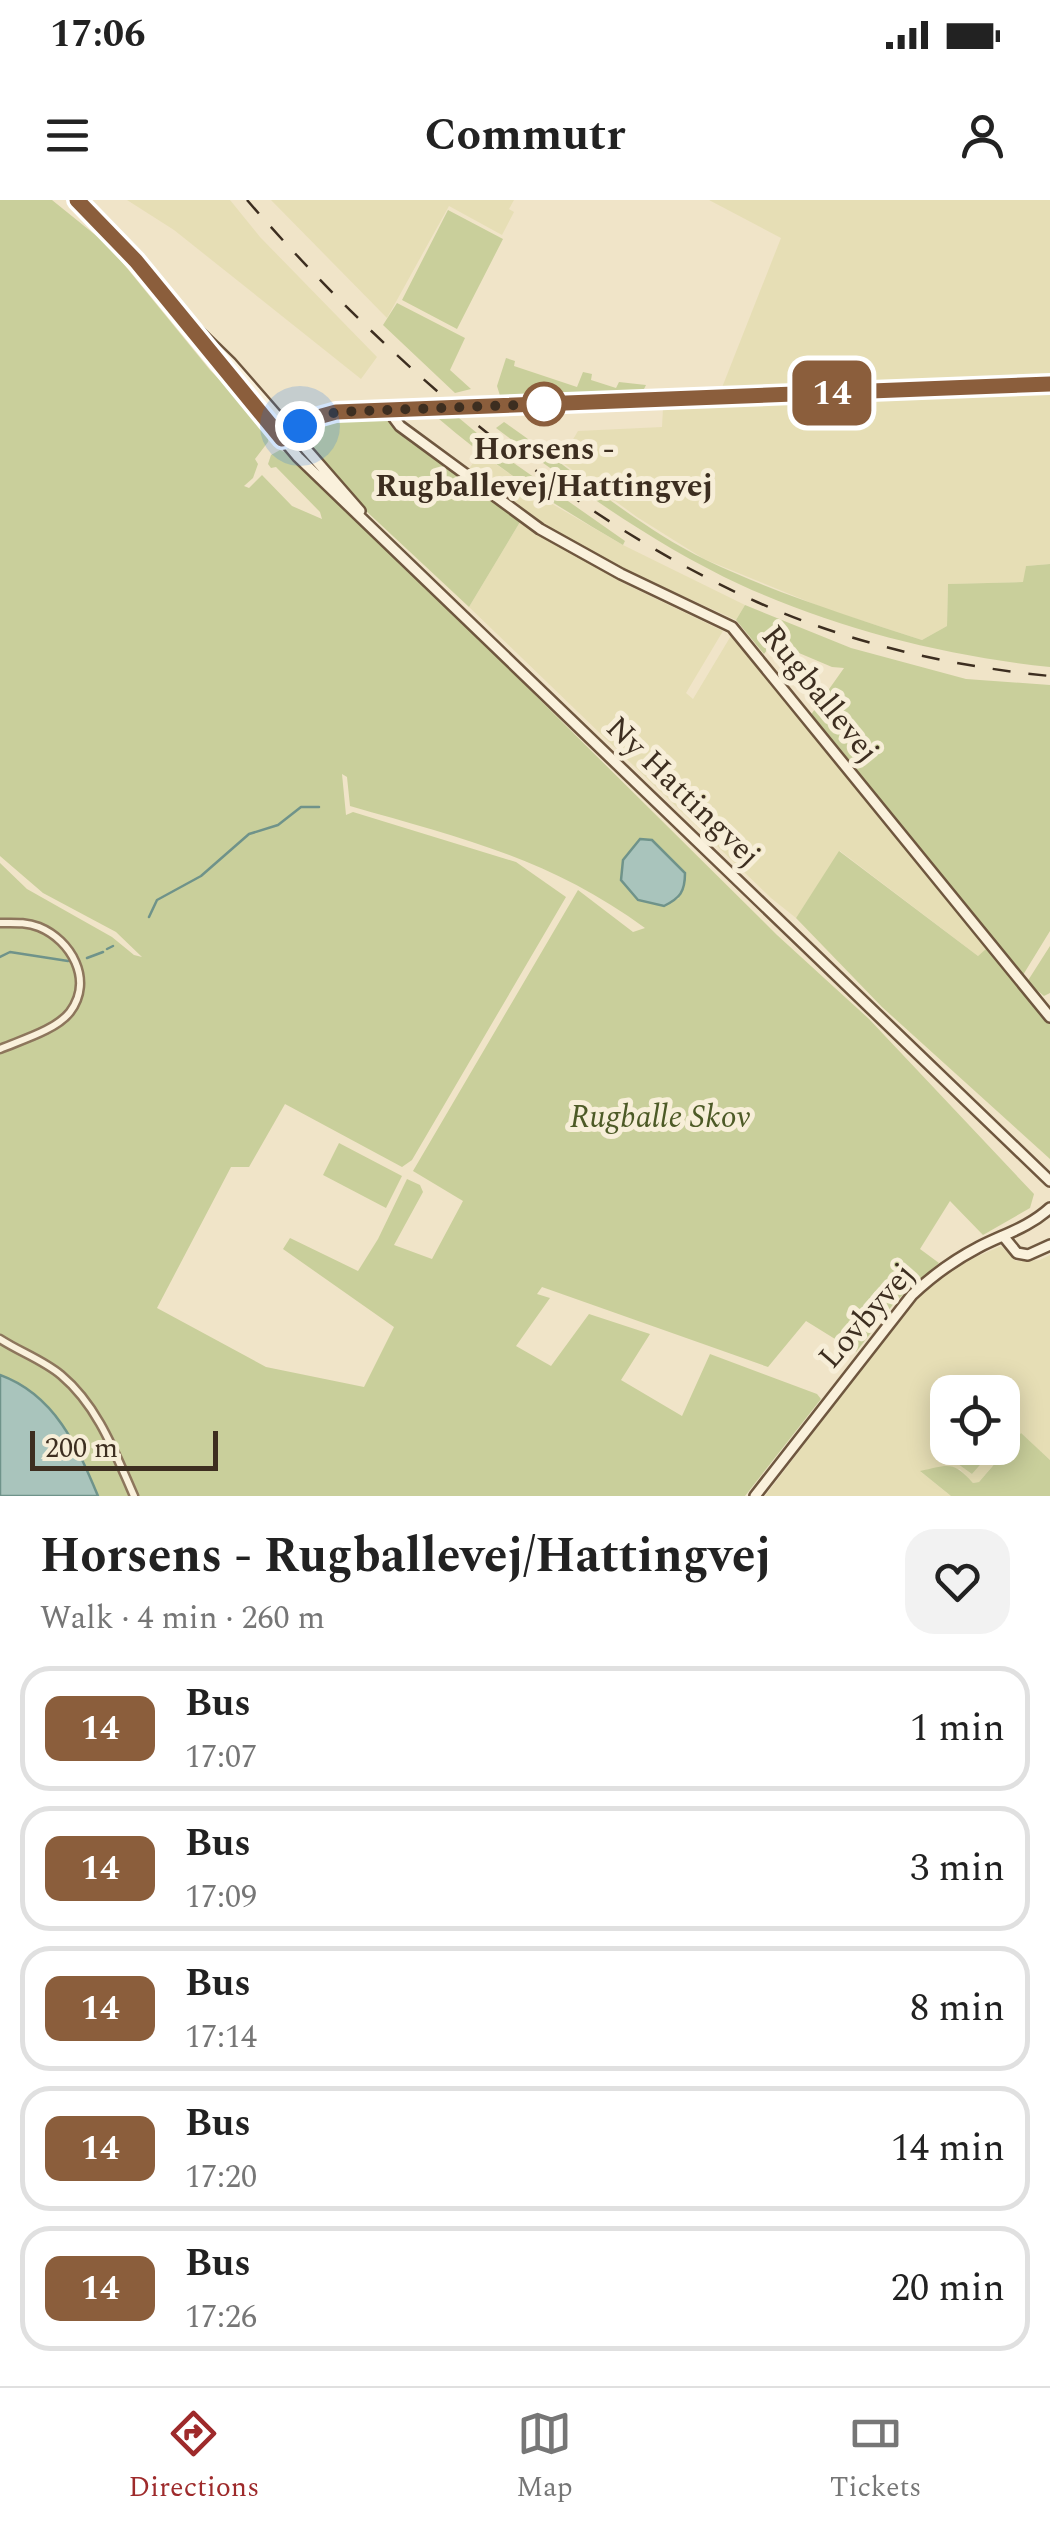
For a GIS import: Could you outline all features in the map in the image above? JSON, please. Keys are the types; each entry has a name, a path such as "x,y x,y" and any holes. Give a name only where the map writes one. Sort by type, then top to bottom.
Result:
{"street":[{"path":"77,200 106,226 224,372 287,436"},
{"path":"167,299 231,363 287,436"},
{"path":"287,436 311,419 336,412 1050,384"},
{"name":"Rugballevej","path":"392,410 394,418 409,433 540,529 621,574 732,627 1050,1017"},
{"name":"Ny Hattingvej","path":"287,436 339,482 387,542 1050,1181"},
{"path":"0,923 26,923 59,939 78,965 80,982 70,1012 0,1049"},
{"name":"Lovbyvej","path":"755,1496 912,1295 946,1266 1034,1222 1050,1208"},
{"path":"1004,1237 1010,1248 1028,1255 1050,1245"},
{"path":"0,1339 48,1366 82,1398 98,1420 134,1496"}],"shaded area":[{"path":"127,200 230,200 260,237 377,357 361,379 174,230"},
{"path":"271,200 514,200 509,209 514,212 502,235 449,206 387,318"},
{"path":"709,200 1050,200 1050,377 721,390 781,238"},
{"path":"1050,393 1050,564 1026,566 1024,582 948,584 947,626 922,640 826,609 704,559 560,461 578,431 662,427 663,408"},
{"path":"480,453 554,505 623,545 745,605 736,620 621,568 466,473"},
{"path":"520,522 621,582 723,631 686,693 693,699 732,634 987,948 978,956 840,851 796,918 771,898 469,607"},
{"path":"1001,1246 1016,1261 1040,1260 1050,1255 1050,1460 1020,1433 1020,1375 930,1375 930,1465 959,1465 972,1474 980,1465 993,1465 979,1482 973,1483 960,1469 921,1472 951,1496 765,1496 913,1301 953,1267"}],"green space":[{"name":"Rugballe Skov","path":"0,200 52,200 109,246 210,370 270,430 268,442 255,459 258,464 253,478 244,486 249,488 262,475 292,506 322,519 320,512 276,467 268,464 271,455 280,450 295,457 777,935 869,1019 1034,1194 1030,1208 983,1235 950,1201 920,1249 939,1263 895,1302 856,1352 806,1321 768,1367 542,1287 537,1294 550,1298 516,1346 551,1366 589,1314 650,1334 621,1380 682,1416 710,1354 817,1394 821,1399 745,1496 98,1496 80,1452 0,1375 0,863 27,889 142,957 116,932 43,893 0,856","holes":["342,774 347,777 350,806 467,840 539,867 645,928 633,932 578,890 413,1171 463,1201 432,1259 394,1245 423,1192 420,1185 407,1179 358,1271 290,1238 283,1249 394,1327 364,1387 266,1367 157,1308 231,1167 249,1167 285,1104 402,1167 412,1160 566,897 516,862 353,812 346,815","623,860 679,898 663,906 638,900 621,880"]},
{"path":"448,210 503,239 457,329 402,300"},
{"path":"397,303 465,338 450,370 471,389 455,393 383,325"},
{"path":"506,358 515,361 514,366 577,387 583,372 592,374 591,380 616,388 619,382 646,385 641,395 501,399 497,386"},
{"path":"354,416 387,416 411,443 520,522 469,607 364,509 307,441 307,434 317,426"},
{"path":"459,418 508,459 625,541 623,545 528,486 439,419"},
{"path":"504,422 679,546 785,593 922,640 947,626 948,584 1023,582 1026,566 1050,564 1050,667 971,656 892,638 815,615 741,585 645,533 584,492 496,428"},
{"path":"745,605 851,648 966,679 1050,685 1050,931 1023,975 810,716 844,668 832,667 773,642 764,654 736,620"},
{"path":"839,851 978,956 987,948 1050,1023 1050,1159 882,1007 796,918"},
{"path":"1050,946 1050,993 1044,996 1027,982"},
{"path":"339,1143 402,1176 386,1208 323,1175"},
{"path":"1020,1434 1050,1460 1050,1496 951,1496 920,1471 949,1466 973,1483 979,1482 994,1465 1020,1465"},
{"path":"959,1465 980,1465 972,1474"}],"water":[{"path":"640,839 652,840 685,873 680,894 664,906 638,900 621,880 623,860"},
{"path":"0,1375 36,1395 50,1409 82,1459 98,1496 0,1496"}],"waterway":[{"path":"149,917 157,900 201,876 249,834 278,825 301,807 319,807"},
{"path":"107,949 113,946"},
{"path":"0,957 10,952 68,961"},
{"path":"87,958 103,952"}],"railway":[{"path":"247,200 358,318 418,374 481,428 615,525 685,566 792,617 900,651 1050,676"}],"bus line":[{"name":"14","path":"77,200 106,226 282,439 311,419 336,412 1050,384"}],"place":[{"name":"Horsens - Rugballevej/Hattingvej","path":"544,404"}],"route":[{"path":"300,426 336,412 544,404"}]}
